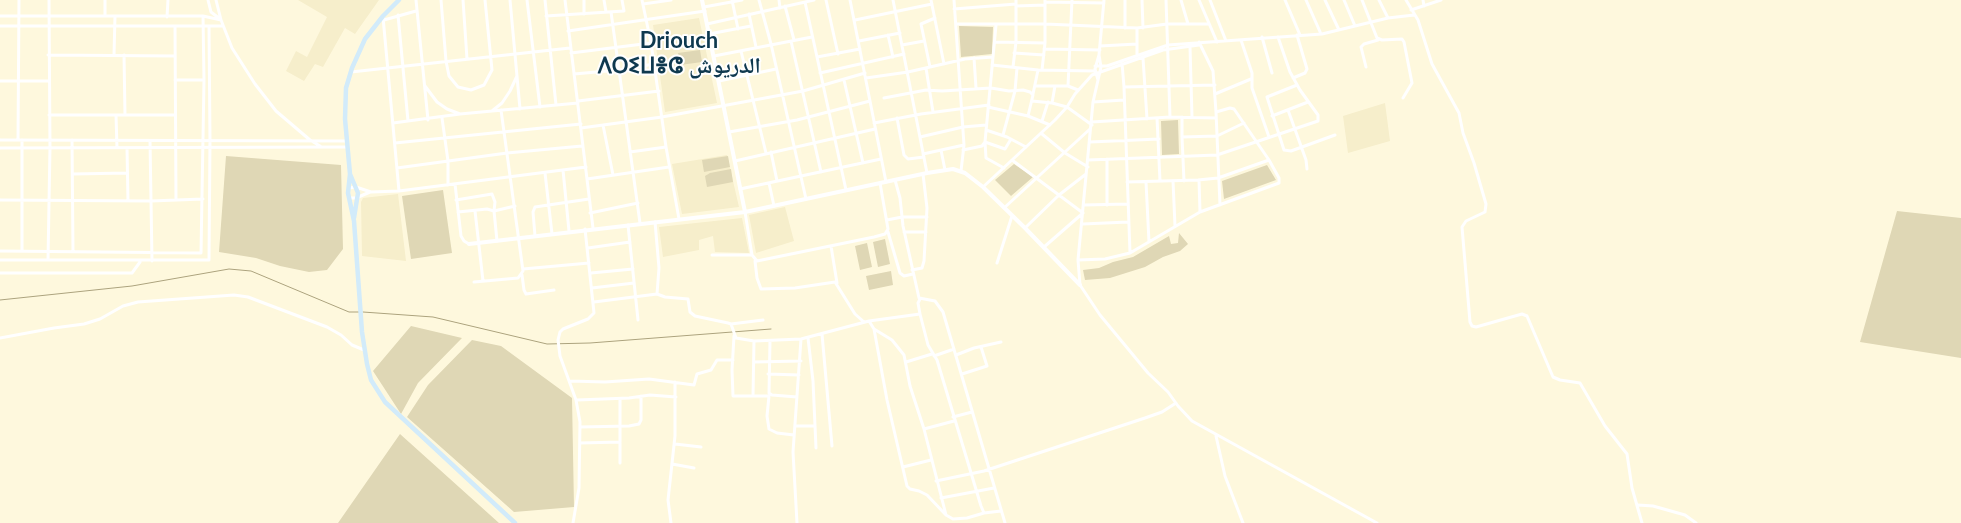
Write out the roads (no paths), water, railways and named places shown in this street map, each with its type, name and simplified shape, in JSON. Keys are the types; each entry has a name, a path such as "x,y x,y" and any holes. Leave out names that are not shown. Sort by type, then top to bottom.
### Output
{"main road":[{"path":"354,221 358,197 350,174 346,140 345,96 351,72 365,40 398,0"},
{"path":"350,174 347,188 354,221 364,350 371,380 385,402 515,523"}],"street":[{"path":"19,0 18,81 20,140 22,148 22,251"},
{"path":"48,260 50,147 49,0"},
{"path":"105,0 105,16"},
{"path":"168,0 168,16"},
{"path":"208,0 211,12 221,20"},
{"path":"216,0 221,20 232,48 255,84 276,112 321,147"},
{"path":"416,0 428,120"},
{"path":"441,0 446,61 452,81 462,89 471,90 477,89 486,82 492,70 485,0"},
{"path":"463,0 467,59"},
{"path":"510,0 520,109"},
{"path":"528,0 540,107"},
{"path":"545,0 556,105"},
{"path":"565,0 593,228"},
{"path":"584,0 584,14"},
{"path":"604,0 606,12"},
{"path":"546,16 566,13 584,14 624,11 622,0"},
{"path":"671,0 642,2 651,43 666,147 679,219"},
{"path":"702,0 752,255 755,260 757,278 761,289 796,288 832,282 837,284"},
{"path":"568,31 704,9 742,0"},
{"path":"759,0 771,44 806,199"},
{"path":"779,0 780,8"},
{"path":"707,24 735,16 814,0"},
{"path":"826,0 838,54"},
{"path":"850,0 886,182"},
{"path":"880,183 888,232 900,273 902,275 913,272 924,265 927,216 924,155 893,0"},
{"path":"954,0 964,145 961,171"},
{"path":"1124,0 1124,28"},
{"path":"1142,0 1144,28"},
{"path":"1166,0 1170,117"},
{"path":"1181,0 1188,24"},
{"path":"1199,0 1217,42"},
{"path":"1210,0 1226,42"},
{"path":"1285,0 1298,35 1307,69 1305,73 1293,78"},
{"path":"1306,0 1322,34"},
{"path":"1326,0 1339,30"},
{"path":"1344,0 1355,26"},
{"path":"1362,0 1378,40"},
{"path":"1379,0 1388,18"},
{"path":"1406,0 1418,20 1432,64 1459,113 1463,133 1486,204 1485,212 1466,221 1462,226 1470,322 1472,326 1476,327 1522,314 1527,316 1553,377 1580,383 1605,426 1627,454 1632,488 1642,523"},
{"path":"1423,0 1424,6"},
{"path":"1411,10 1440,0"},
{"path":"732,1 738,29"},
{"path":"954,9 1072,1 1104,1 1100,48 1095,70 1098,81"},
{"path":"1068,86 1072,1"},
{"path":"805,2 846,190"},
{"path":"855,20 932,2 944,64"},
{"path":"1028,116 1044,55 1045,3"},
{"path":"1003,135 1015,91 1016,4"},
{"path":"785,6 821,172"},
{"path":"399,191 383,18 416,11"},
{"path":"611,12 611,25 623,96 640,223"},
{"path":"749,14 756,47"},
{"path":"398,15 408,122"},
{"path":"983,188 1042,134 1067,107 1095,70 1101,67 1143,58 1168,47 1190,47 1204,42 1226,42 1262,37 1322,34 1388,18 1414,15"},
{"path":"0,16 203,16 221,20"},
{"path":"114,54 115,16"},
{"path":"201,253 203,199 203,16"},
{"path":"932,112 922,23 935,18"},
{"path":"956,24 1045,24 1124,28 1144,28 1167,24 1208,24"},
{"path":"996,25 986,125 986,158 1004,168"},
{"path":"0,26 224,26"},
{"path":"175,26 176,200"},
{"path":"710,34 751,26"},
{"path":"209,27 209,260"},
{"path":"1137,28 1137,56"},
{"path":"859,42 900,33"},
{"path":"888,35 893,56"},
{"path":"714,56 812,37"},
{"path":"1262,37 1272,73"},
{"path":"1088,160 1217,155 1319,119 1293,78 1278,37"},
{"path":"1366,67 1361,48 1364,44 1378,40 1400,38 1404,42 1412,83 1403,98"},
{"path":"1241,40 1252,73 1252,88 1269,137"},
{"path":"902,45 924,41"},
{"path":"994,42 1045,43"},
{"path":"571,53 651,43"},
{"path":"1044,49 1100,48 1137,44"},
{"path":"992,65 1040,70 1095,70 1100,72 1137,56 1168,47 1199,44"},
{"path":"1199,44 1212,66 1220,205"},
{"path":"1190,47 1192,117"},
{"path":"351,72 570,48"},
{"path":"817,57 860,49"},
{"path":"741,50 766,154"},
{"path":"1014,53 1044,55"},
{"path":"48,55 114,54 175,56"},
{"path":"820,73 904,54"},
{"path":"124,55 125,115"},
{"path":"1080,285 1078,260 1093,102 1101,67 1099,55"},
{"path":"395,143 504,132 604,125 662,117 865,76 908,72 958,60 993,57"},
{"path":"974,58 976,88"},
{"path":"1143,58 1147,119"},
{"path":"1122,63 1130,253"},
{"path":"574,74 619,70 654,64"},
{"path":"719,80 776,69"},
{"path":"489,112 502,103 518,76"},
{"path":"1215,94 1252,78"},
{"path":"175,80 204,80"},
{"path":"844,80 863,163"},
{"path":"0,81 49,81"},
{"path":"1124,87 1214,84"},
{"path":"1297,84 1267,97 1278,134 1286,152 1335,135"},
{"path":"424,86 437,102 447,109 460,114"},
{"path":"1035,86 1068,86 1075,87 1078,90"},
{"path":"1042,121 1055,86"},
{"path":"884,98 911,92 976,88 1024,90 1033,94"},
{"path":"393,123 428,120 460,114 540,107 659,91"},
{"path":"1093,102 1124,100"},
{"path":"729,132 788,122 870,101"},
{"path":"1032,101 1050,102 1067,107 1092,125"},
{"path":"1272,116 1308,102"},
{"path":"874,123 932,112 988,106 1028,116 1050,125"},
{"path":"1078,260 1105,259 1130,253 1200,212 1279,182 1279,178 1269,160 1232,108 1216,112"},
{"path":"502,110 523,269 524,290 526,294 554,290"},
{"path":"1288,110 1302,148 1307,169"},
{"path":"50,115 176,115"},
{"path":"116,115 117,148"},
{"path":"1004,208 1092,125 1124,120 1170,117 1216,118"},
{"path":"1182,117 1184,181"},
{"path":"442,118 448,161 448,185"},
{"path":"897,118 904,155 908,159 964,145"},
{"path":"1157,118 1160,181"},
{"path":"1182,137 1217,136 1244,123"},
{"path":"604,125 613,175"},
{"path":"920,137 986,125"},
{"path":"735,161 875,129"},
{"path":"986,130 1003,135 1026,147"},
{"path":"1042,134 1064,153 1088,167"},
{"path":"254,139 254,148"},
{"path":"986,142 1005,149 1011,139"},
{"path":"1090,142 1159,139"},
{"path":"0,140 346,140"},
{"path":"72,140 73,251"},
{"path":"150,141 152,261"},
{"path":"964,150 982,146 986,142"},
{"path":"397,168 507,152 582,146"},
{"path":"630,152 666,147"},
{"path":"0,148 347,148"},
{"path":"127,148 128,201"},
{"path":"941,150 945,170"},
{"path":"771,152 777,181"},
{"path":"740,189 881,159"},
{"path":"1107,159 1107,205"},
{"path":"1012,160 1083,214"},
{"path":"1127,182 1184,181 1218,178 1269,160"},
{"path":"349,198 371,192 399,191 586,167"},
{"path":"587,179 670,167"},
{"path":"563,170 569,231"},
{"path":"455,184 462,239 469,244 593,228 745,212 925,173 945,170 961,171 983,188 1025,228 1080,285 1100,315 1192,421 1377,523"},
{"path":"73,174 127,173"},
{"path":"544,173 552,234"},
{"path":"1025,228 1059,195 1087,174"},
{"path":"895,180 900,198 904,232 920,299 918,302 920,314 928,346 933,355 975,491 984,513"},
{"path":"1198,180 1200,212"},
{"path":"1173,181 1175,226"},
{"path":"1146,182 1149,242"},
{"path":"769,183 774,206"},
{"path":"347,188 356,187 371,192"},
{"path":"456,200 492,194 497,241"},
{"path":"0,200 151,201 203,199"},
{"path":"535,236 533,208 589,199"},
{"path":"590,213 638,203"},
{"path":"1084,205 1127,204"},
{"path":"458,212 494,211 515,206"},
{"path":"475,211 483,281"},
{"path":"1044,248 1083,214"},
{"path":"887,220 927,216"},
{"path":"997,263 1012,216"},
{"path":"655,222 659,268 657,294"},
{"path":"1082,224 1128,222"},
{"path":"628,225 638,320"},
{"path":"572,523 579,488 580,427 576,400 558,348 558,335 563,329 592,316 594,313 586,229"},
{"path":"755,260 760,261 881,236 888,232"},
{"path":"904,232 926,232"},
{"path":"588,248 630,242"},
{"path":"831,246 837,284 842,297 849,303 854,314 864,322"},
{"path":"0,251 201,253 209,260"},
{"path":"712,255 752,255"},
{"path":"0,260 209,260"},
{"path":"0,273 132,272 141,261"},
{"path":"523,269 589,263"},
{"path":"591,273 633,269"},
{"path":"474,282 518,278 522,275"},
{"path":"592,288 634,283"},
{"path":"594,302 657,294 665,297 688,299 690,312 695,316 724,321 730,324 763,320"},
{"path":"0,338 84,324 138,302 234,295 248,297 327,327 341,335 352,345 364,350"},
{"path":"920,299 935,301 945,318 1005,523"},
{"path":"734,336 754,341 801,339 864,322 920,314"},
{"path":"869,321 874,329 887,400 908,487 927,495 946,515 953,519 1001,511"},
{"path":"730,324 734,336 733,396 769,395 798,397"},
{"path":"874,329 896,344 906,362 910,386 924,429 940,498 946,515"},
{"path":"822,334 832,446"},
{"path":"808,338 813,381 816,448"},
{"path":"797,523 794,435 800,376 801,339"},
{"path":"753,396 754,341"},
{"path":"770,341 767,416 769,429 777,433 794,435"},
{"path":"956,355 974,348 1001,342"},
{"path":"962,374 987,366 981,347"},
{"path":"906,362 954,349"},
{"path":"570,381 605,382 649,379 694,385 698,373 711,370 717,360 733,360"},
{"path":"754,362 801,362"},
{"path":"768,374 800,376"},
{"path":"671,523 668,500 674,444 675,382"},
{"path":"576,400 620,399 641,396 676,398"},
{"path":"580,427 635,425 640,422 641,396"},
{"path":"620,399 620,463"},
{"path":"936,481 989,470 1162,412 1176,403"},
{"path":"924,429 972,412"},
{"path":"795,426 815,426"},
{"path":"1216,435 1225,476 1243,523"},
{"path":"580,443 620,442"},
{"path":"674,444 701,447"},
{"path":"902,467 931,460"},
{"path":"672,464 694,468"},
{"path":"940,498 994,488"},
{"path":"1638,505 1652,506 1685,515 1696,523"}],"waterway":[{"path":"0,300 132,286 229,269 251,271 349,312 359,312"},
{"path":"363,312 433,317 547,344 590,343 771,329"}],"district":[{"name":"Driouch ⴷⵔⵉⵡⴻⵛ الدريوش","path":"679,54"}]}
